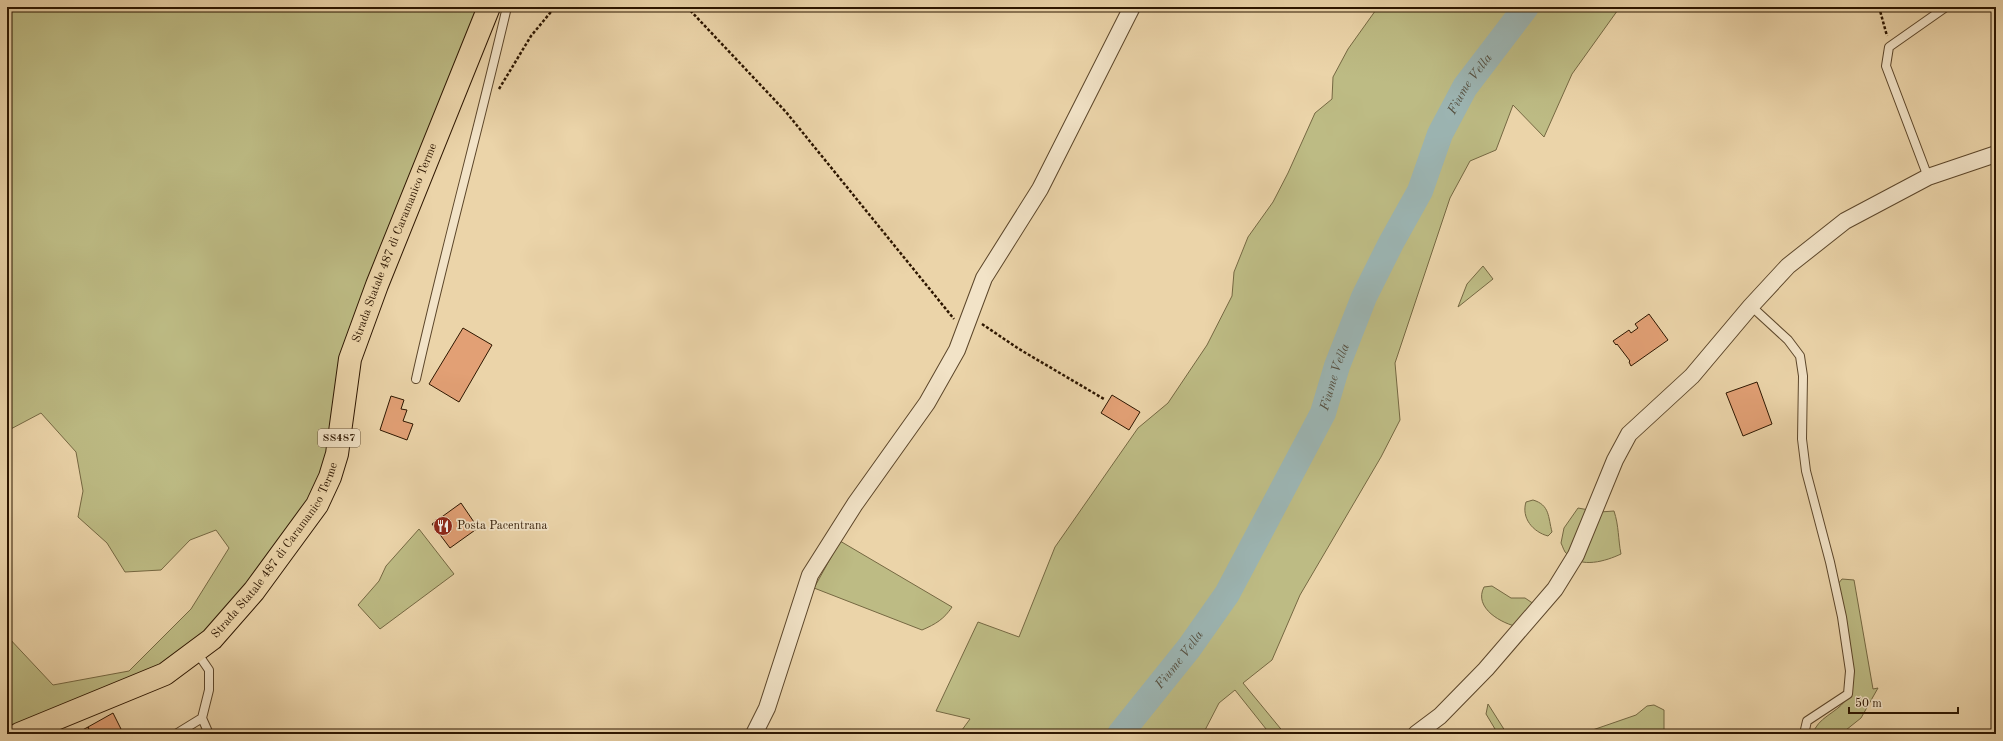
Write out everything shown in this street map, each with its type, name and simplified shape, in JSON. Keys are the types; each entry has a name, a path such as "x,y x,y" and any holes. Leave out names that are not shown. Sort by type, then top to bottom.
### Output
{"main road":[{"name":"Strada Statale 487 di Caramanico Terme","path":"19,734 165,674 212,639 254,591 317,505 330,477 337,454 350,360 377,285 489,7"}],"street":[{"path":"754,734 767,708 810,575 855,504 926,403 957,350 984,278 1040,189 1132,7"},
{"path":"1416,734 1440,716 1486,669 1555,589 1576,555 1615,460 1629,434 1692,376 1751,306 1788,266 1845,221 1928,177 1996,154"}],"lane":[{"path":"416,379 436,289 483,110 507,7"},
{"path":"1928,177 1886,66 1889,47 1946,7"},
{"path":"1751,306 1788,340 1800,356 1803,376 1802,439 1806,471 1830,562 1842,617 1850,671 1848,694 1807,721 1804,734"},
{"path":"196,651 209,670 209,690 202,718 208,734"},
{"path":"176,734 202,718"}],"path":[{"path":"483,110 503,84 531,36 555,7"},
{"path":"687,7 786,112 964,332"},
{"path":"1879,7 1889,47"},
{"path":"970,315 1019,349 1104,399"}],"shaded area":[{"path":"7,7 489,7 377,285 337,454 254,591 165,674 7,734 7,636 53,685 129,671 191,609 229,548 216,530 190,540 161,570 125,572 107,543 78,517 83,491 76,452 41,413 7,431"},
{"path":"1378,7 1620,7 1572,74 1544,137 1513,105 1496,150 1470,161 1450,198 1395,363 1400,420 1381,457 1300,595 1272,660 1243,683 1285,734 1270,734 1235,690 1219,703 1203,734 959,734 970,719 936,711 978,622 1019,637 1055,547 1138,428 1168,403 1207,345 1232,296 1234,272 1248,237 1273,202 1315,113 1332,99 1333,77 1348,49"},
{"path":"1483,266 1493,279 1458,307 1467,284"},
{"path":"1533,500 1543,505 1547,512 1552,532 1548,536 1533,528 1527,519 1525,514 1526,502"},
{"path":"1578,508 1600,512 1614,511 1621,554 1601,561 1586,562 1573,559 1564,551 1561,543 1564,528"},
{"path":"419,529 454,574 380,629 358,605 379,581 386,566"},
{"path":"840,541 952,607 939,621 922,630 814,588"},
{"path":"1842,579 1854,580 1873,689 1878,688 1861,718 1841,734 1813,734 1818,724 1845,701 1852,687 1838,584"},
{"path":"1492,586 1511,598 1525,598 1537,606 1519,627 1498,619 1491,614 1482,602 1484,587"},
{"path":"1488,704 1507,734 1498,734 1486,714"},
{"path":"1654,705 1664,710 1664,734 1581,734 1636,715 1647,706"}],"building":[{"path":"1649,314 1668,340 1631,366 1630,361 1613,341 1629,330 1631,333 1638,328 1635,324"},
{"path":"463,328 492,345 459,402 429,384"},
{"path":"1757,382 1772,424 1743,436 1726,393"},
{"path":"1112,395 1140,412 1129,430 1101,413"},
{"path":"391,396 404,400 401,409 407,410 403,421 413,424 407,440 380,430"},
{"path":"461,503 478,528 450,548 432,524"},
{"path":"113,713 121,729 113,734 91,734 88,727"},
{"path":"88,727 91,734 75,734"}],"waterway":[{"name":"Fiume Vella","path":"1120,734 1189,648 1227,594 1323,413 1337,366 1364,297 1391,243 1420,191 1440,134 1465,87 1526,7"}],"place":[{"name":"Posta Pacentrana","path":"443,526"}]}
